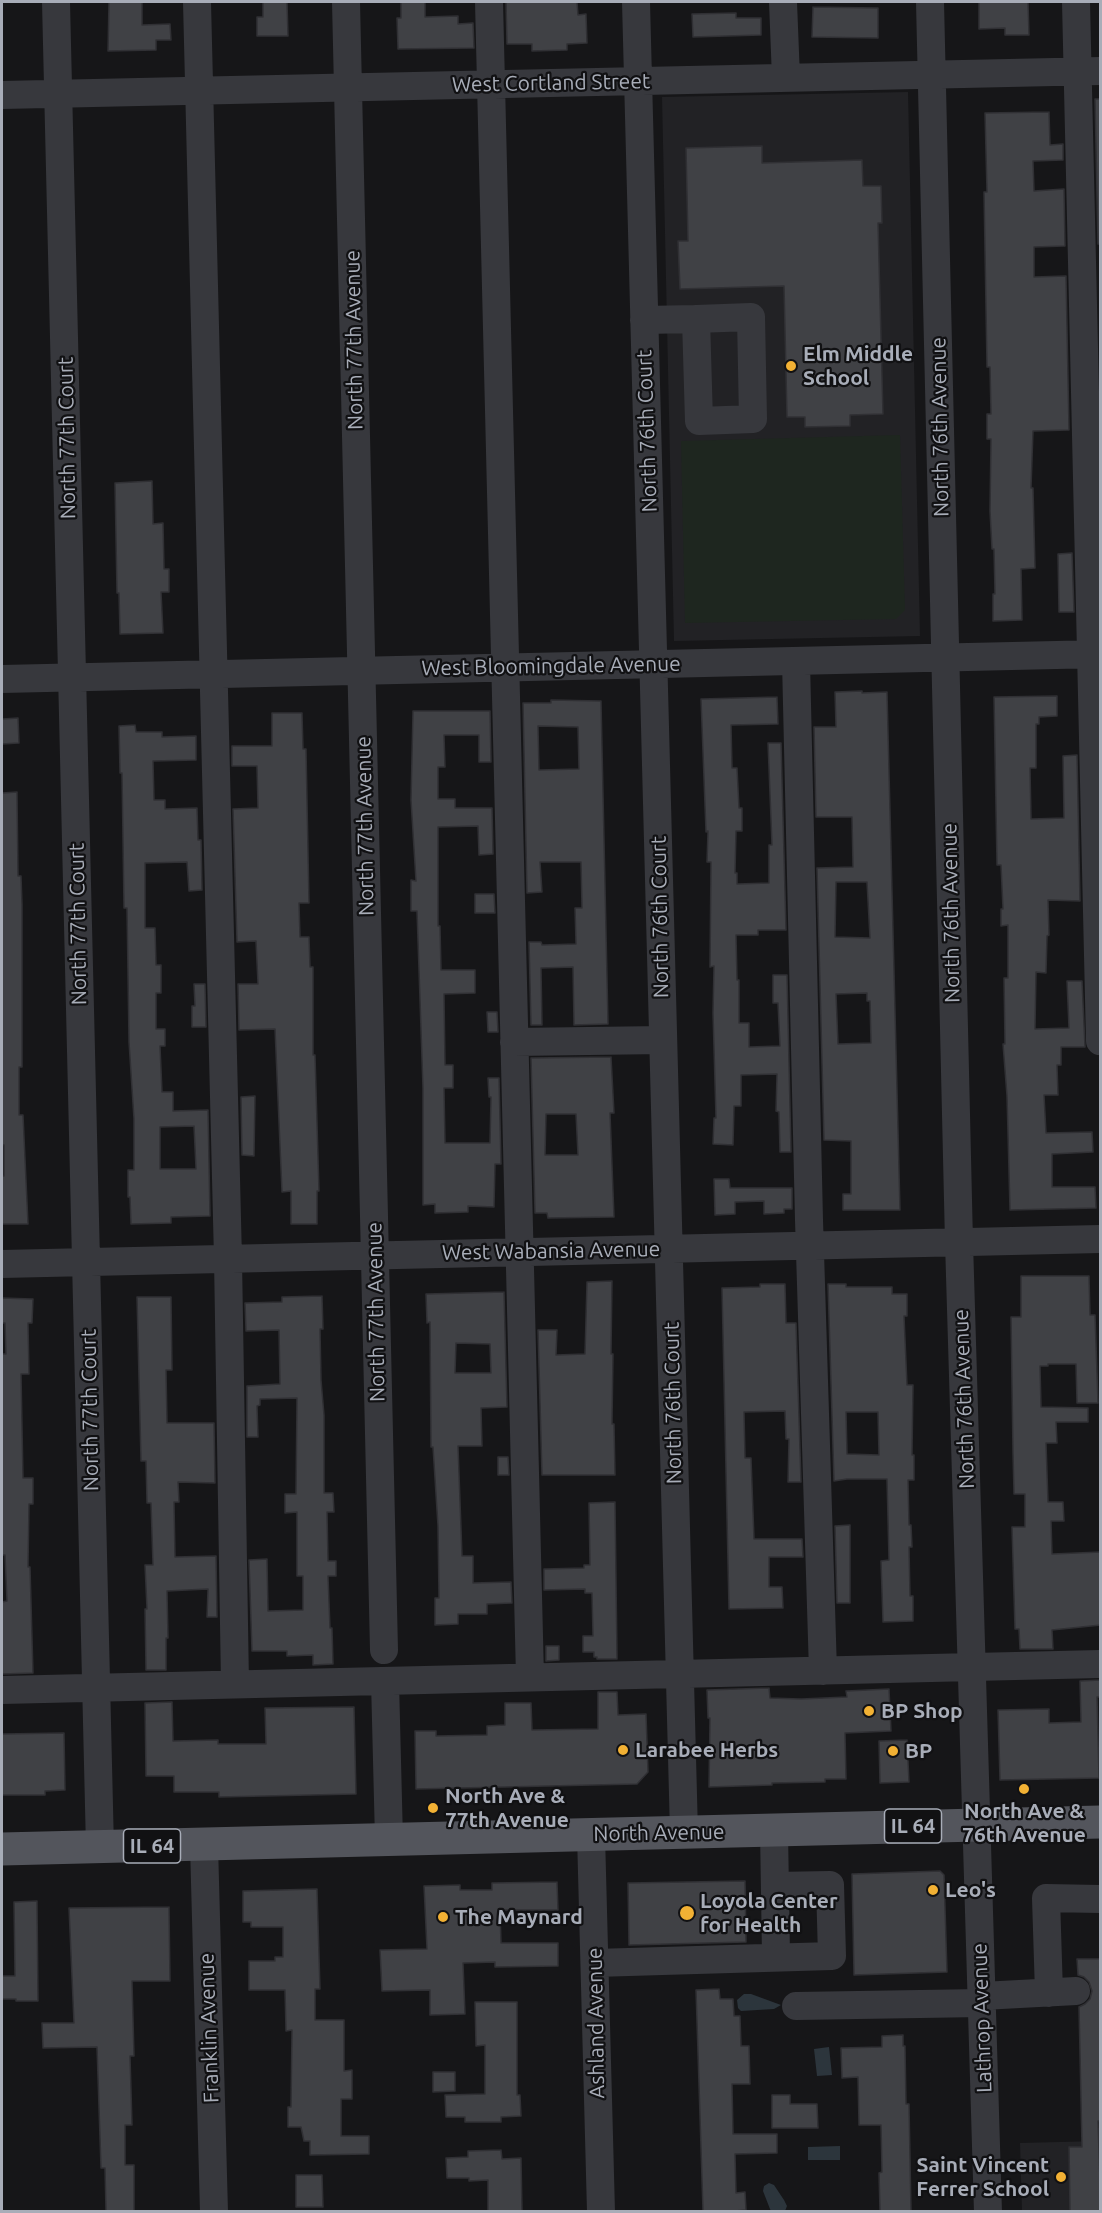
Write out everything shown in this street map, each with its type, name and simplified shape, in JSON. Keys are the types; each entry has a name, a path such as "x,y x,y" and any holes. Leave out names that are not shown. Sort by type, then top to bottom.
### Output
{"main road":[{"name":"North Avenue","path":"2,1849 1101,1822"}],"street":[{"name":"North 77th Court","path":"56,2 100,1847"},
{"path":"196,2 228,1258 235,1684"},
{"name":"North 77th Avenue","path":"346,2 384,1650"},
{"path":"489,2 530,1677"},
{"name":"North 76th Court","path":"636,2 684,1832"},
{"path":"783,2 786,78"},
{"name":"North 76th Avenue","path":"930,2 959,1242 976,1824"},
{"path":"1076,2 1089,71 1101,1041"},
{"name":"West Cortland Street","path":"2,95 1089,71"},
{"path":"644,320 696,319"},
{"name":"West Bloomingdale Avenue","path":"2,679 1096,654"},
{"path":"796,661 823,1671"},
{"path":"514,1042 663,1040"},
{"name":"West Wabansia Avenue","path":"2,1264 1101,1239"},
{"path":"2,1690 1101,1664"},
{"path":"386,1681 389,1840"},
{"name":"Lathrop Avenue","path":"976,1824 988,2211"},
{"path":"774,1830 776,1956"},
{"name":"Ashland Avenue","path":"591,1835 601,2211"},
{"name":"Franklin Avenue","path":"204,1845 214,2211"},
{"path":"595,1963 832,1956 830,1885 775,1886"},
{"path":"796,2006 982,2000 1063,1992 1046,1898 1101,1899"}],"shaded area":[{"name":"Elm Middle School","path":"908,92 920,636 674,641 662,97"},
{"path":"900,435 905,610 896,619 685,623 681,441"},
{"path":"744,1994 751,1994 781,2005 774,2009 741,2011 737,2000"},
{"path":"829,2047 832,2075 817,2076 814,2049"},
{"name":"Saint Vincent Ferrer School","path":"1100,2141 1100,2211 1022,2211 1020,2143"},
{"path":"840,2146 840,2160 808,2160 808,2147"},
{"path":"769,2183 774,2185 784,2200 787,2206 785,2211 771,2211 763,2191 764,2186"}],"building":[{"path":"109,2 142,2 142,25 170,24 171,40 156,40 156,50 108,51"},
{"path":"263,2 287,2 288,36 257,36 257,17 263,17"},
{"path":"401,2 425,2 425,17 458,16 458,24 473,23 474,48 398,49 397,18 401,18"},
{"path":"506,2 577,2 578,15 586,14 587,43 567,44 567,50 532,51 532,44 507,44"},
{"path":"979,2 1028,2 1029,35 1005,35 1005,28 979,29"},
{"path":"813,7 878,8 878,38 812,37"},
{"path":"736,13 736,18 761,18 761,35 693,37 692,14"},
{"path":"1095,99 1101,99 1101,244 1098,244"},
{"path":"1049,112 1050,145 1063,144 1063,160 1033,161 1034,191 1064,189 1065,246 1034,247 1034,277 1066,276 1069,430 1033,431 1031,488 1033,488 1035,568 1021,569 1022,620 993,621 993,594 995,594 990,511 991,439 987,439 987,414 991,414 990,367 987,367 985,113"},
{"path":"762,146 762,163 862,160 863,186 881,186 882,223 878,223 883,414 850,415 850,426 805,427 805,417 787,417 784,286 680,289 678,241 688,241 686,148"},
{"path":"152,481 153,524 163,523 164,569 169,569 169,592 161,592 163,633 120,634 115,483"},
{"path":"1072,553 1074,612 1059,612 1058,554"},
{"path":"835,692 887,692 900,1210 843,1210 843,1194 851,1194 851,1141 824,1140 817,868 853,867 852,817 816,817 814,727 836,727","holes":["836,882 867,882 870,938 835,937","867,993 867,1001 870,1001 871,1043 838,1044 836,994"]},
{"path":"1057,696 1057,716 1039,717 1039,724 1036,724 1036,768 1030,768 1031,819 1064,818 1063,756 1077,755 1080,901 1048,900 1049,935 1047,936 1046,973 1036,972 1035,1029 1069,1028 1067,981 1082,981 1085,1047 1061,1047 1061,1065 1057,1065 1058,1095 1044,1095 1046,1133 1092,1132 1093,1152 1052,1154 1052,1187 1095,1187 1096,1208 1010,1210 1007,1096 1003,1044 1005,1044 1004,978 1008,978 1008,925 1001,926 1001,909 1003,909 1001,865 997,865 994,697"},
{"path":"777,697 778,724 731,725 732,768 737,768 739,808 742,808 742,831 736,831 737,884 769,883 769,845 772,845 768,743 781,743 786,930 758,930 758,935 736,935 737,980 739,980 739,1023 749,1023 749,1047 780,1046 778,1003 773,1003 773,975 787,975 791,1152 780,1152 779,1112 776,1111 777,1074 741,1075 741,1106 734,1106 733,1145 713,1144 714,1118 716,1118 714,966 710,967 711,862 707,862 708,831 706,832 701,699"},
{"path":"551,700 601,701 608,1024 574,1025 573,967 541,968 542,1025 531,1025 529,942 541,942 542,945 576,944 575,908 582,908 581,862 540,862 542,892 527,893 523,703 551,703","holes":["538,726 578,727 579,769 539,770"]},
{"path":"413,711 490,711 491,762 479,762 479,735 444,735 445,767 438,767 438,799 455,799 455,808 492,808 493,854 479,855 478,826 438,827 438,926 440,926 441,970 475,970 475,993 444,994 445,1065 453,1065 453,1088 444,1088 445,1143 490,1143 491,1097 489,1097 488,1078 499,1078 501,1164 495,1164 494,1207 468,1206 468,1212 435,1213 435,1204 423,1205 423,1089 417,911 411,911 411,880 416,881 411,800"},
{"path":"272,713 302,713 303,749 306,749 309,903 299,903 300,937 309,937 310,967 313,967 313,1055 315,1055 319,1191 317,1191 317,1224 291,1224 291,1191 282,1192 275,1029 239,1030 238,984 258,984 256,941 237,942 233,809 258,808 257,766 232,766 232,746 272,746"},
{"path":"18,718 19,743 2,744 2,719"},
{"path":"135,725 136,732 162,732 162,737 196,736 196,760 153,761 154,800 165,800 165,809 197,808 198,840 201,840 202,890 189,891 187,862 145,863 145,928 155,928 156,965 161,965 161,993 156,993 156,1029 165,1029 165,1046 160,1046 162,1092 173,1092 173,1111 208,1110 210,1216 171,1217 171,1223 131,1224 130,1197 128,1197 128,1170 134,1170 134,1119 129,1042 127,908 124,908 119,726","holes":["194,1126 196,1169 160,1169 160,1127"]},
{"path":"17,792 18,876 21,876 22,904 22,1067 19,1067 19,1115 23,1115 28,1224 2,1224 4,1145 2,1145 2,793"},
{"path":"475,894 494,894 495,913 475,913"},
{"path":"194,984 205,984 206,1027 192,1027 192,1006 195,1006"},
{"path":"487,1012 497,1012 498,1032 488,1032"},
{"path":"611,1057 614,1113 610,1113 614,1217 548,1218 547,1213 535,1213 531,1058","holes":["546,1114 576,1114 578,1155 545,1155"]},
{"path":"255,1096 254,1156 242,1155 241,1097"},
{"path":"714,1179 729,1179 730,1188 792,1188 792,1209 784,1209 784,1213 764,1214 764,1201 735,1202 735,1214 715,1215"},
{"path":"1021,1276 1089,1276 1090,1315 1095,1315 1098,1403 1077,1403 1076,1364 1040,1366 1041,1407 1088,1408 1088,1422 1056,1422 1057,1443 1046,1443 1048,1502 1063,1502 1064,1521 1051,1521 1052,1554 1101,1552 1101,1625 1052,1630 1053,1649 1020,1649 1019,1629 1015,1629 1012,1527 1025,1527 1025,1494 1014,1494 1011,1317 1021,1317"},
{"path":"612,1281 612,1424 614,1424 615,1475 542,1475 538,1330 557,1330 556,1355 585,1354 587,1282"},
{"path":"760,1284 785,1284 786,1323 796,1323 801,1482 788,1482 789,1439 786,1439 785,1411 744,1412 745,1458 751,1458 754,1539 802,1539 803,1557 769,1557 769,1587 782,1587 783,1608 729,1609 722,1288 760,1287"},
{"path":"828,1284 846,1284 846,1287 892,1287 892,1294 907,1294 907,1316 904,1316 907,1385 913,1385 914,1480 908,1480 912,1547 909,1547 910,1596 913,1596 913,1621 883,1622 881,1561 889,1560 887,1479 834,1481","holes":["846,1412 878,1412 879,1455 847,1454"]},
{"path":"504,1292 507,1407 481,1408 482,1446 458,1446 462,1556 473,1556 473,1583 511,1582 512,1603 487,1604 487,1614 458,1614 458,1624 435,1625 435,1598 439,1598 438,1526 433,1447 431,1447 430,1322 427,1323 426,1294","holes":["456,1343 490,1344 491,1373 455,1373"]},
{"path":"322,1296 323,1329 320,1329 324,1415 324,1493 333,1493 334,1512 327,1512 328,1561 336,1561 336,1576 328,1576 333,1664 313,1665 313,1655 287,1656 287,1651 252,1651 249,1560 267,1559 268,1611 303,1610 303,1576 297,1576 297,1512 285,1513 285,1494 296,1494 297,1398 260,1399 260,1405 257,1406 258,1437 247,1437 247,1386 280,1384 279,1330 246,1331 245,1303 282,1302 282,1297"},
{"path":"137,1297 171,1297 172,1370 166,1370 167,1423 214,1423 215,1483 178,1482 179,1502 174,1502 175,1557 216,1556 217,1617 207,1617 208,1589 167,1591 166,1670 146,1670 145,1565 153,1565 151,1503 147,1503 146,1461 141,1461"},
{"path":"2,1298 33,1299 32,1323 28,1323 29,1374 21,1374 23,1478 33,1478 33,1504 29,1504 28,1567 30,1567 33,1673 2,1674 2,1602 7,1601 5,1555 2,1555 2,1354 6,1354"},
{"path":"498,1457 508,1457 509,1475 498,1475"},
{"path":"615,1502 617,1659 597,1659 594,1657 594,1652 583,1652 583,1636 593,1636 592,1593 585,1593 585,1589 544,1590 544,1569 584,1568 584,1565 590,1565 589,1503"},
{"path":"850,1525 850,1603 837,1603 835,1526"},
{"path":"546,1646 559,1646 559,1660 546,1661"},
{"path":"1100,1680 1101,1697 1097,1697 1099,1778 1000,1780 998,1710 1049,1709 1049,1723 1081,1722 1080,1681"},
{"path":"769,1688 770,1698 801,1699 847,1697 846,1691 889,1689 891,1731 845,1733 846,1779 709,1787 710,1718 708,1718 707,1690"},
{"path":"598,1692 617,1692 618,1715 646,1714 648,1772 637,1784 416,1789 415,1731 436,1731 436,1736 487,1735 487,1726 505,1725 505,1703 531,1703 532,1730 598,1729"},
{"path":"172,1702 173,1741 218,1740 218,1744 266,1744 265,1708 354,1707 356,1794 219,1797 219,1792 174,1792 174,1776 146,1776 145,1703"},
{"path":"64,1733 65,1790 45,1791 45,1795 2,1795 2,1734"},
{"path":"907,1740 909,1782 880,1783 879,1741"},
{"path":"940,1871 944,1875 947,1972 854,1975 852,1874"},
{"name":"Loyola Center for Health","path":"745,1881 746,1942 629,1945 628,1883"},
{"path":"557,1882 558,1910 500,1910 501,1943 558,1943 558,1966 495,1967 495,1962 463,1963 465,2014 430,2015 430,1990 382,1991 380,1950 427,1949 424,1886 460,1885 460,1890 492,1890 492,1883"},
{"path":"317,1889 320,1989 315,1989 315,2020 344,2020 344,2071 352,2070 352,2099 341,2099 341,2136 369,2136 369,2154 310,2155 310,2141 304,2141 301,2127 288,2127 288,2107 291,2107 292,2030 286,2031 285,1990 249,1990 249,1961 275,1961 275,1957 283,1957 283,1927 251,1927 251,1922 243,1922 243,1891"},
{"path":"37,1901 38,2001 2,1999 2,1976 15,1976 14,1902"},
{"path":"169,1907 170,1981 132,1981 134,2056 130,2056 132,2125 125,2125 125,2165 134,2165 134,2211 106,2211 105,2168 101,2168 97,2047 43,2048 42,2023 74,2023 69,1908"},
{"path":"1077,1959 1101,1959 1101,2121 1098,2121 1101,2211 1070,2211 1069,2147 1082,2147 1079,2007 1090,1999 1092,1991 1089,1982 1078,1975"},
{"path":"719,1989 720,1999 733,1999 734,2016 740,2016 741,2046 749,2046 750,2084 732,2084 733,2134 777,2134 777,2153 735,2154 736,2193 745,2192 746,2210 703,2211 696,1990"},
{"path":"475,2002 517,2002 517,2095 520,2095 521,2116 501,2117 501,2122 465,2122 465,2117 446,2117 445,2095 485,2094 485,2045 476,2046"},
{"path":"903,2035 906,2104 909,2104 911,2211 880,2211 881,2125 859,2125 858,2077 842,2078 841,2048 882,2047 882,2036"},
{"path":"433,2072 455,2072 455,2091 433,2092"},
{"path":"772,2095 790,2095 790,2104 817,2104 818,2128 772,2128"},
{"path":"501,2150 502,2159 521,2158 522,2211 488,2211 488,2180 469,2181 469,2178 447,2178 446,2158 468,2157 468,2151"},
{"path":"296,2175 322,2175 323,2207 296,2207"}],"place":[{"name":"Elm Middle School","path":"791,366"},
{"name":"BP Shop","path":"869,1711"},
{"name":"Larabee Herbs","path":"623,1750"},
{"name":"BP","path":"893,1751"},
{"name":"North Ave & 76th Avenue","path":"1024,1789"},
{"name":"North Ave & 77th Avenue","path":"433,1808"},
{"name":"Leo's","path":"933,1890"},
{"name":"Loyola Center for Health","path":"687,1913"},
{"name":"The Maynard","path":"443,1917"},
{"name":"Saint Vincent Ferrer School","path":"1061,2177"}]}
